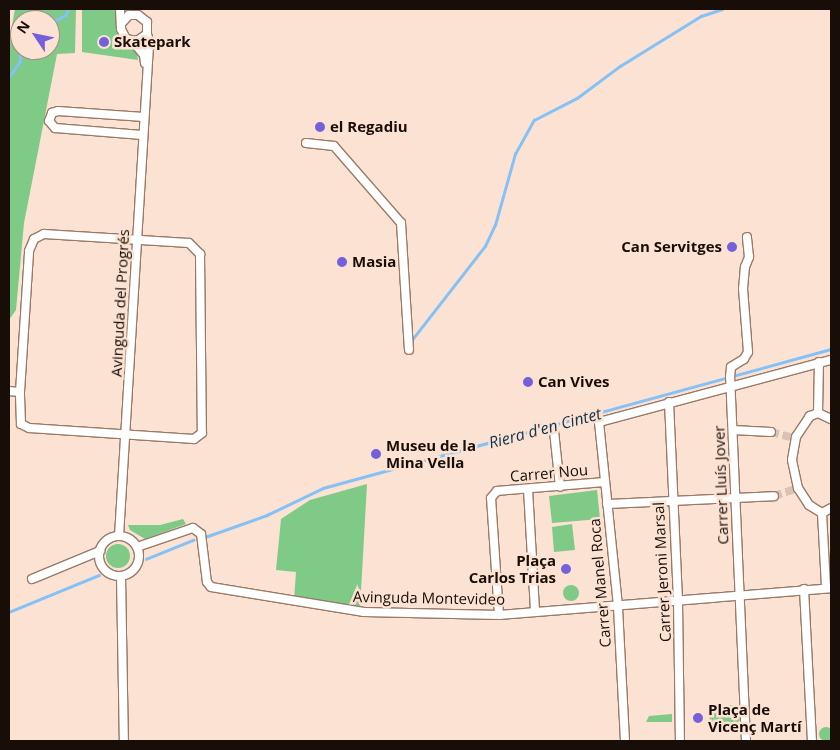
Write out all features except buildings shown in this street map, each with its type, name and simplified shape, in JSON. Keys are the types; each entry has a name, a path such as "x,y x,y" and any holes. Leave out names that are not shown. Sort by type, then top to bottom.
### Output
{"street":[{"path":"120,9 123,36 132,42 144,55 147,72"},
{"path":"121,24 129,15 136,12 147,22 147,34 142,40 132,42"},
{"name":"Avinguda del Progrés","path":"119,536 142,135 150,41 147,34"},
{"path":"142,135 54,128 49,120 52,113 58,112 144,116"},
{"path":"306,144 334,146 401,223 409,350"},
{"path":"44,234 137,241 188,243 200,254 204,422 202,433 194,439 30,428 21,424 20,392 29,251 34,239 44,234"},
{"name":"Carrer Lluís Jover","path":"746,741 741,595 730,385 731,367 744,359 748,352 743,289 745,267 749,257 747,237"},
{"path":"669,402 831,360"},
{"path":"818,413 819,362"},
{"path":"9,391 20,392"},
{"name":"Carrer Manel Roca","path":"625,741 618,606 599,422 669,402"},
{"name":"Carrer Jeroni Marsal","path":"669,402 678,602 680,741"},
{"path":"822,513 809,505 798,488 792,460 796,438 810,416 818,413 831,419"},
{"path":"733,430 771,432"},
{"path":"554,431 560,488"},
{"name":"Carrer Nou","path":"500,615 491,498 497,491 560,488 604,482"},
{"path":"528,489 535,610"},
{"path":"607,504 735,501 774,496"},
{"path":"822,513 831,508"},
{"path":"822,513 828,588"},
{"name":"Avinguda Montevideo","path":"137,547 193,528 201,534 207,582 211,587 364,612 500,615 535,610 678,602 828,588"},
{"path":"32,579 100,551 109,539 119,536 131,540 137,547 137,565 121,576"},
{"path":"100,551 104,568 121,576"},
{"path":"121,576 124,741"},
{"path":"804,589 812,741"}],"green space":[{"path":"15,9 76,9 75,53 60,54 60,10"},
{"name":"Skatepark","path":"82,9 116,9 116,32 137,54 138,60 82,52"},
{"path":"10,36 10,60 56,60 24,223 16,310 9,320"},
{"path":"367,484 360,609 294,600 296,572 276,570 281,519 310,500"},
{"path":"597,490 600,519 552,523 549,496"},
{"path":"183,519 186,524 145,539 130,530 128,525 160,525"},
{"path":"572,524 575,550 554,552 552,527"},
{"path":"118,544 127,547 130,556 127,565 118,568 109,565 106,556 109,547"},
{"path":"568,585 574,585 579,590 577,599 568,601 563,596 563,590"},
{"path":"741,705 739,727 710,729 709,706"},
{"path":"672,714 672,722 646,722 649,716"},
{"path":"823,727 829,727 833,734 829,741 823,741 819,737 819,731"}],"waterway":[{"path":"60,18 66,15 68,9"},
{"path":"411,341 485,246 495,225 515,154 534,120 577,98 620,66 701,16 722,9"},
{"path":"9,77 20,60"},
{"name":"Riera d'en Cintet","path":"205,537 267,515 323,488 831,349"},
{"name":"Riera d'en Cintet","path":"146,559 193,540"},
{"name":"Riera d'en Cintet","path":"9,612 99,575"}],"tunnel":[{"path":"771,432 790,437"},
{"path":"774,496 793,490"}],"place":[{"name":"Skatepark","path":"104,42"},
{"name":"el Regadiu","path":"320,127"},
{"name":"Can Servitges","path":"732,247"},
{"name":"Masia","path":"342,262"},
{"name":"Can Vives","path":"528,382"},
{"name":"Museu de la Mina Vella","path":"376,454"},
{"name":"Plaça Carlos Trias","path":"566,569"},
{"name":"Plaça de Vicenç Martí","path":"698,718"}]}
